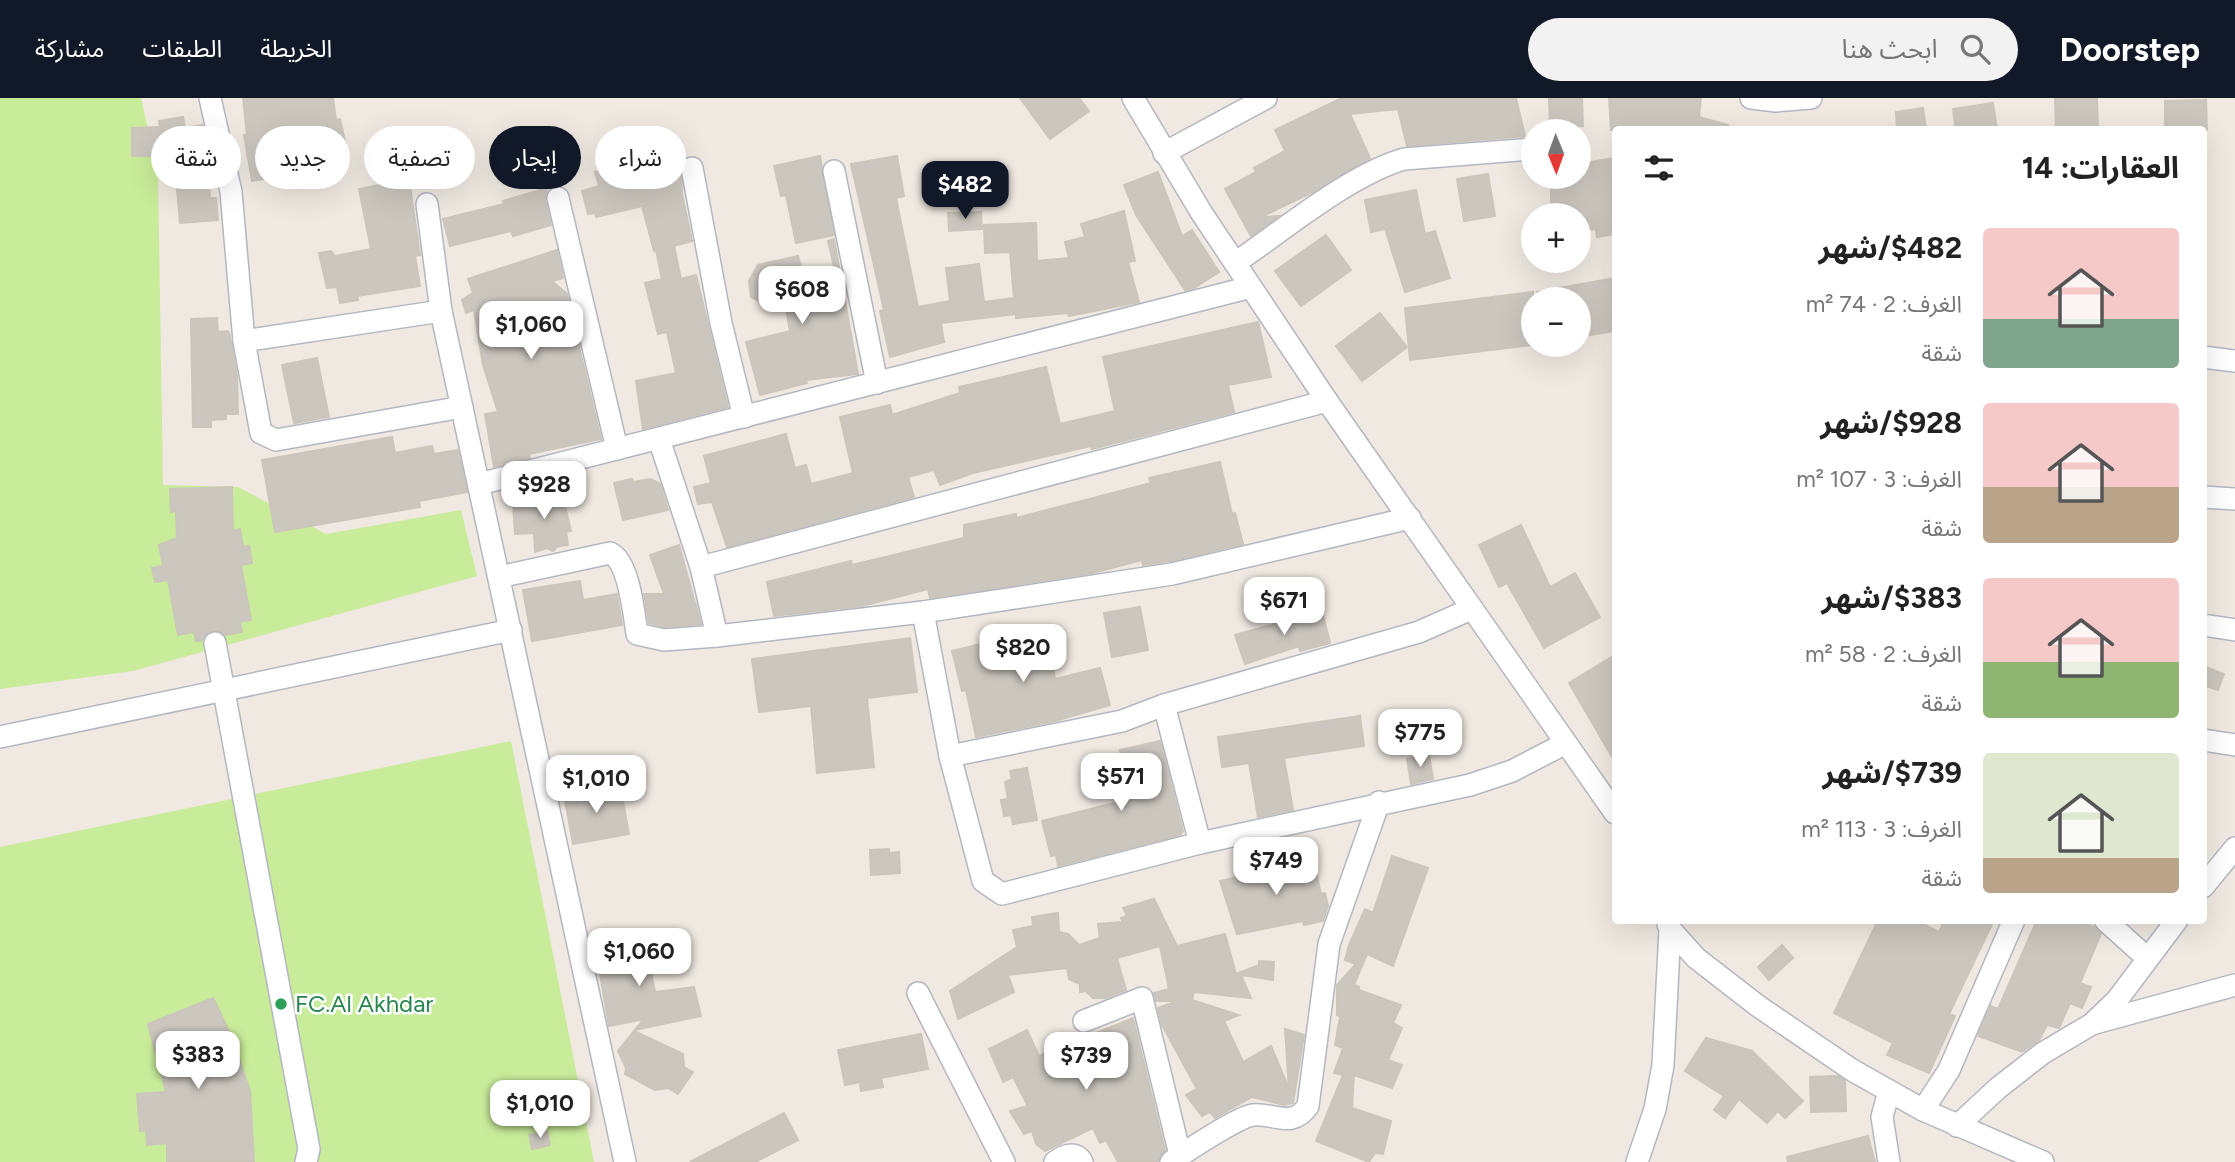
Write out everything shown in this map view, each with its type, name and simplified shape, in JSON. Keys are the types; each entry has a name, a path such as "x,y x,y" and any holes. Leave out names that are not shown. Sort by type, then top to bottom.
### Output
{"street":[{"path":"210,98 231,192 244,341 261,433 276,440 462,407"},
{"path":"1133,98 1164,153 1327,401 1612,809"},
{"path":"1164,153 1266,98"},
{"path":"1751,98 1776,101 1811,98"},
{"path":"1235,263 1304,214 1388,164 1404,159 1521,150"},
{"path":"692,168 721,323 744,417"},
{"path":"834,171 877,383"},
{"path":"558,198 617,449"},
{"path":"427,204 440,311 512,630 625,1162"},
{"path":"479,484 1251,287"},
{"path":"244,341 440,311"},
{"path":"2207,358 2235,361"},
{"path":"701,567 1327,401"},
{"path":"659,439 701,567 717,636"},
{"path":"2207,497 2235,499"},
{"path":"499,577 610,553 619,560 631,595 637,634 664,640 923,612 1172,574 1410,518"},
{"path":"950,756 1122,721 1164,705 1419,632 1471,609"},
{"path":"923,612 950,756 983,881 1002,894 1200,843 1470,785 1511,771 1566,743"},
{"path":"2207,626 2235,630"},
{"path":"0,737 512,630"},
{"path":"215,643 313,1158"},
{"path":"1164,705 1200,843"},
{"path":"2207,741 2235,745"},
{"path":"1084,1021 1142,998 1176,1159 1247,1116 1293,1120 1302,1115 1308,1106 1329,944 1379,803"},
{"path":"2212,865 2235,848"},
{"path":"1923,1110 1949,1070 2012,924"},
{"path":"2109,924 2147,958"},
{"path":"1957,1126 1998,1088 2043,1053 2092,1024 2117,1000 2174,924"},
{"path":"1669,925 1696,958 1758,1006 1852,1070 1923,1110 2043,1162"},
{"path":"1637,1162 1655,1109 1663,1065 1669,925"},
{"path":"2092,1024 2235,985"},
{"path":"918,993 1004,1162"},
{"path":"1889,1091 1882,1117 1889,1162"},
{"path":"1055,1162 1063,1156 1072,1155 1082,1162"}],"green space":[{"path":"0,98 141,98 151,142 151,189 158,189 163,485 238,487 326,534 461,510 477,576 133,671 0,689"},
{"name":"FC.Al Akhdar","path":"511,741 594,1162 0,1162 0,847"}],"building":[{"path":"243,98 333,98 336,120 340,119 342,126 255,126 255,181 252,181 244,135 247,135"},
{"path":"1020,98 1079,98 1089,111 1050,139"},
{"path":"1342,98 1516,98 1521,119 1521,136 1407,146 1398,109 1350,114 1370,158 1313,192 1261,217 1279,216 1251,236 1225,189 1256,172 1254,168 1285,151 1275,130"},
{"path":"1549,98 1582,98 1583,119 1550,119"},
{"path":"1609,98 1701,98 1699,117 1728,125 1612,126 1611,130"},
{"path":"2055,98 2097,98 2098,126 2056,126"},
{"path":"2206,100 2207,126 2165,126 2165,101"},
{"path":"1993,103 1996,126 1955,126 1953,109"},
{"path":"1923,108 1925,126 1897,126 1896,112"},
{"path":"183,117 185,126 160,126 159,121"},
{"path":"151,127 151,156 132,156 132,128"},
{"path":"820,156 834,235 796,243 786,195 781,196 774,166"},
{"path":"897,156 904,196 896,198 918,307 950,301 946,268 979,264 984,302 1014,298 1010,252 985,253 984,225 1036,223 1037,261 1069,258 1065,242 1085,237 1081,224 1124,211 1135,261 1128,262 1139,302 1069,316 1068,313 1016,318 1016,314 941,323 944,342 890,357 880,311 884,310 851,164"},
{"path":"1612,158 1612,234 1597,237 1596,229 1591,230 1591,203 1551,203 1551,189 1591,189 1591,162"},
{"path":"1158,172 1182,236 1192,230 1219,272 1194,288 1185,290 1136,215 1124,185"},
{"path":"1488,174 1495,216 1464,221 1457,179"},
{"path":"595,187 682,189 692,241 674,246 681,279 696,275 728,407 643,429 636,381 676,373 667,332 658,334 645,283 662,279 656,250 654,251 642,206 596,217 595,213 588,214 582,191"},
{"path":"177,189 209,189 210,198 216,198 218,220 180,223"},
{"path":"359,189 410,189 420,255 415,256 420,286 357,296 358,300 340,303 337,287 327,288 319,253 331,251 335,256 371,249"},
{"path":"547,189 545,200 551,225 513,236 511,231 450,246 443,219 504,204 503,201"},
{"path":"1416,190 1425,234 1435,231 1450,278 1405,292 1385,229 1371,232 1365,200"},
{"path":"981,212 982,229 949,231 948,213"},
{"path":"1326,235 1351,270 1301,306 1275,271"},
{"path":"834,239 858,374 806,380 807,383 760,395 746,342 790,331 785,304 763,303 751,297 749,281 758,265 798,256 803,274 834,267 828,241"},
{"path":"557,250 563,278 552,281 567,294 572,316 567,317 573,343 578,342 601,439 529,454 530,458 494,467 485,414 498,412 483,365 474,310 466,313 462,300 473,293 468,279"},
{"path":"1612,279 1612,331 1591,335 1591,287 1565,287"},
{"path":"1521,294 1521,346 1410,360 1405,308"},
{"path":"1380,313 1407,347 1362,381 1336,346"},
{"path":"217,318 218,332 228,331 230,336 237,376 238,414 226,414 226,419 211,420 211,427 193,427 191,319"},
{"path":"1258,322 1271,377 1228,385 1234,412 1092,449 1091,446 973,473 940,485 934,470 908,477 914,497 727,547 712,502 698,504 694,487 711,483 704,456 786,434 795,468 806,465 811,484 853,473 840,417 890,405 892,415 960,393 959,387 1046,367 1060,424 1115,411 1103,357"},
{"path":"317,358 329,417 294,423 282,365"},
{"path":"392,437 395,453 432,446 434,454 458,450 467,492 419,501 420,507 275,532 262,460"},
{"path":"1220,462 1232,514 1235,513 1243,544 1170,561 1143,565 1142,560 1093,573 930,598 928,589 862,606 774,616 767,582 851,561 852,565 964,538 964,525 1016,514 1016,518 1151,483 1149,478"},
{"path":"632,479 633,482 651,479 660,484 668,510 623,520 614,483"},
{"path":"232,487 233,531 240,529 243,547 249,546 252,563 241,565 251,620 240,622 242,632 226,635 213,630 202,640 196,641 194,632 178,635 168,580 155,582 152,568 163,566 159,545 177,538 176,511 171,512 170,489"},
{"path":"561,490 571,531 566,532 568,545 558,546 553,551 547,548 535,552 534,533 515,534 513,504 534,503 540,494 552,498"},
{"path":"1521,525 1550,587 1575,573 1600,617 1544,648 1507,583 1499,587 1479,545"},
{"path":"679,545 701,624 665,627 649,623 644,594 664,594 650,555"},
{"path":"580,581 583,600 617,594 622,625 532,641 523,590"},
{"path":"1140,607 1148,650 1112,657 1104,613"},
{"path":"1322,611 1330,643 1300,651 1299,646 1245,664 1235,635"},
{"path":"1047,627 1055,679 1100,668 1110,705 1055,721 976,737 966,690 962,691 952,651 1006,638 1005,634"},
{"path":"910,638 917,692 867,698 874,767 817,773 811,706 759,712 752,659"},
{"path":"1612,657 1612,757 1569,683"},
{"path":"2207,668 2224,674 2218,690 2207,686"},
{"path":"1360,716 1364,746 1284,758 1293,810 1258,817 1249,763 1222,767 1218,737"},
{"path":"1160,741 1183,831 1180,835 1058,866 1056,855 1051,856 1042,821 1131,799 1120,750"},
{"path":"1429,755 1433,779 1411,784 1407,759"},
{"path":"1027,768 1037,820 1013,824 1011,815 1004,816 1001,800 1008,799 1005,782 1012,779 1010,771"},
{"path":"611,786 613,798 622,796 629,834 573,844 564,794"},
{"path":"889,849 889,853 899,852 900,873 871,875 870,850"},
{"path":"1312,855 1321,894 1325,893 1328,906 1323,921 1304,925 1303,921 1237,934 1220,881 1273,869 1272,864"},
{"path":"1392,856 1428,868 1393,966 1367,954 1354,985 1359,987 1359,990 1401,1005 1393,1023 1402,1028 1388,1060 1402,1065 1392,1088 1354,1075 1352,1108 1391,1121 1383,1154 1375,1153 1369,1162 1316,1141 1343,1075 1334,1073 1343,1048 1335,1045 1340,1017 1337,1015 1337,985 1356,964 1345,960 1349,945 1365,909 1373,913"},
{"path":"1154,899 1177,946 1225,934 1236,974 1259,965 1259,961 1274,962 1273,980 1241,975 1251,998 1194,992 1192,1000 1239,1015 1224,1021 1243,1062 1271,1046 1289,1089 1285,1029 1304,1035 1293,1103 1284,1105 1252,1097 1215,1118 1210,1112 1202,1116 1186,1095 1197,1089 1162,1025 1158,1008 1178,1001 1156,1001 1154,993 1169,989 1160,946 1117,958 1126,990 1106,998 1093,998 1086,991 1080,992 1080,984 1069,979 1067,968 1008,975 1014,992 958,1019 950,991 1017,947 1013,930 1033,926 1032,917 1058,913 1059,932 1068,934 1079,945 1100,938 1098,924 1123,922 1121,918 1127,916 1123,908"},
{"path":"1876,924 1923,924 1939,932 1943,924 1992,924 1949,1014 1955,1016 1929,1073 1887,1055 1893,1043 1834,1013"},
{"path":"2035,924 2088,924 2101,934 2080,983 2091,987 2082,1008 2070,1003 2059,1028 2047,1025 2039,1040 2022,1052 1978,1036 1991,1006 1998,1009"},
{"path":"644,936 655,992 694,987 701,1016 635,1030 644,1019 609,1026 595,946"},
{"path":"1782,945 1793,958 1769,980 1758,967"},
{"path":"213,998 231,1035 250,1091 254,1162 167,1162 167,1143 147,1145 146,1130 140,1131 137,1094 166,1092 148,1024"},
{"path":"1133,1018 1165,1150 1158,1162 1118,1162 1106,1140 1100,1143 1093,1128 1045,1151 1036,1144 1032,1131 1024,1134 1010,1111 1028,1106 1013,1077 1003,1082 989,1049 1027,1030 1039,1056"},
{"path":"634,1031 683,1054 684,1067 693,1072 678,1094 668,1088 655,1090 625,1074 626,1068 618,1051"},
{"path":"921,1034 928,1069 881,1078 883,1087 861,1091 860,1082 845,1085 838,1050"},
{"path":"1706,1038 1752,1051 1803,1101 1785,1118 1778,1111 1767,1123 1739,1099 1725,1118 1714,1110 1724,1096 1685,1071"},
{"path":"1838,1076 1845,1081 1846,1111 1811,1112 1810,1077"},
{"path":"784,1113 798,1140 755,1162 690,1162"},
{"path":"547,1131 550,1145 532,1149 529,1135"},
{"path":"1868,1136 1875,1162 1788,1162 1787,1157"}],"place":[{"name":"FC.Al Akhdar","path":"281,1004"}]}
